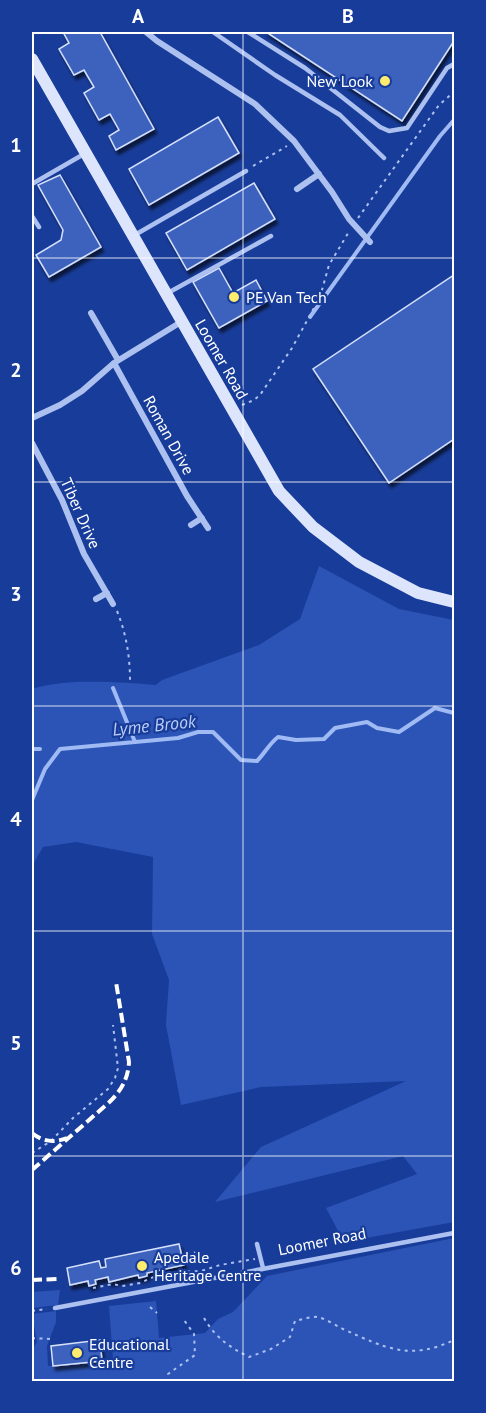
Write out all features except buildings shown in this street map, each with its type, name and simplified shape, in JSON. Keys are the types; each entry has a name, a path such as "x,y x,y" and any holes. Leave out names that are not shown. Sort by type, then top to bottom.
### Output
{"street":[{"path":"146,32 255,104 294,141 370,242"},
{"name":"Loomer Road","path":"32,59 35,75 85,153 279,491 313,528 359,562 418,593 454,602"},
{"path":"297,189 319,174"},
{"name":"Roman Drive","path":"92,314 187,496 208,528"},
{"path":"32,417 60,405 82,391 116,361 182,322"},
{"name":"Tiber Drive","path":"32,443 62,500 84,554 113,604"},
{"path":"191,525 202,519"},
{"path":"96,599 107,593"}],"lane":[{"path":"213,32 275,75 339,115 384,158"},
{"path":"248,32 305,68 380,127 389,131 407,128 447,68 454,64"},
{"path":"32,184 85,153"},
{"path":"133,236 246,171"},
{"path":"32,216 39,227"},
{"path":"166,294 271,236"},
{"name":"Loomer Road","path":"55,1308 454,1233"},
{"path":"257,1244 263,1268"}],"path":[{"path":"231,409 254,400 260,395 292,348 320,297 329,265 355,222 439,105 454,92"},
{"path":"246,171 294,141"},
{"path":"113,604 125,629 130,681"},
{"path":"32,1154 51,1141 73,1118 108,1089 116,1078 118,1068 113,1025"},
{"path":"184,1272 190,1256 195,1252"},
{"path":"93,1288 141,1283 158,1275 170,1276 201,1271 260,1258"},
{"path":"150,1307 157,1313"},
{"path":"32,1311 55,1308"},
{"path":"204,1318 210,1328 230,1347 249,1357 271,1349 290,1337 295,1321 316,1317 392,1349 412,1352 437,1349 454,1340"},
{"path":"167,1382 168,1374 195,1355 194,1334 184,1320"},
{"path":"32,1338 50,1339"}],"shaded area":[{"path":"319,566 399,609 454,620 454,1222 344,1242 326,1208 417,1174 403,1156 215,1202 261,1147 406,1081 261,1087 181,1105 166,1025 169,980 152,934 153,857 76,842 43,847 32,866 32,689 77,682 156,685 162,680 259,645 300,619"},
{"path":"454,1238 454,1381 32,1381 32,1350 37,1342 32,1314 56,1311 56,1322 47,1346 48,1366 113,1359 109,1306 156,1301 159,1338 205,1333 218,1319 233,1312 267,1276"},
{"path":"60,1290 58,1305 32,1308 32,1292"}],"waterway":[{"path":"310,317 440,136 454,120"},
{"path":"113,688 135,742"},
{"name":"Lyme Brook","path":"32,800 45,769 60,749 178,738 198,732 213,732 241,760 257,761 278,737 296,740 324,739 335,728 367,722 377,728 399,732 435,708 454,713"},
{"path":"32,749 40,749"}],"railway":[{"path":"32,1170 110,1101 125,1081 129,1062 116,982"},
{"path":"32,1133 49,1141 67,1138"},
{"path":"32,1280 57,1279"}],"place":[{"name":"New Look","path":"385,81"},
{"name":"PE Van Tech","path":"234,297"},
{"name":"Apedale Heritage Centre","path":"142,1266"},
{"name":"Educational Centre","path":"77,1353"}]}
